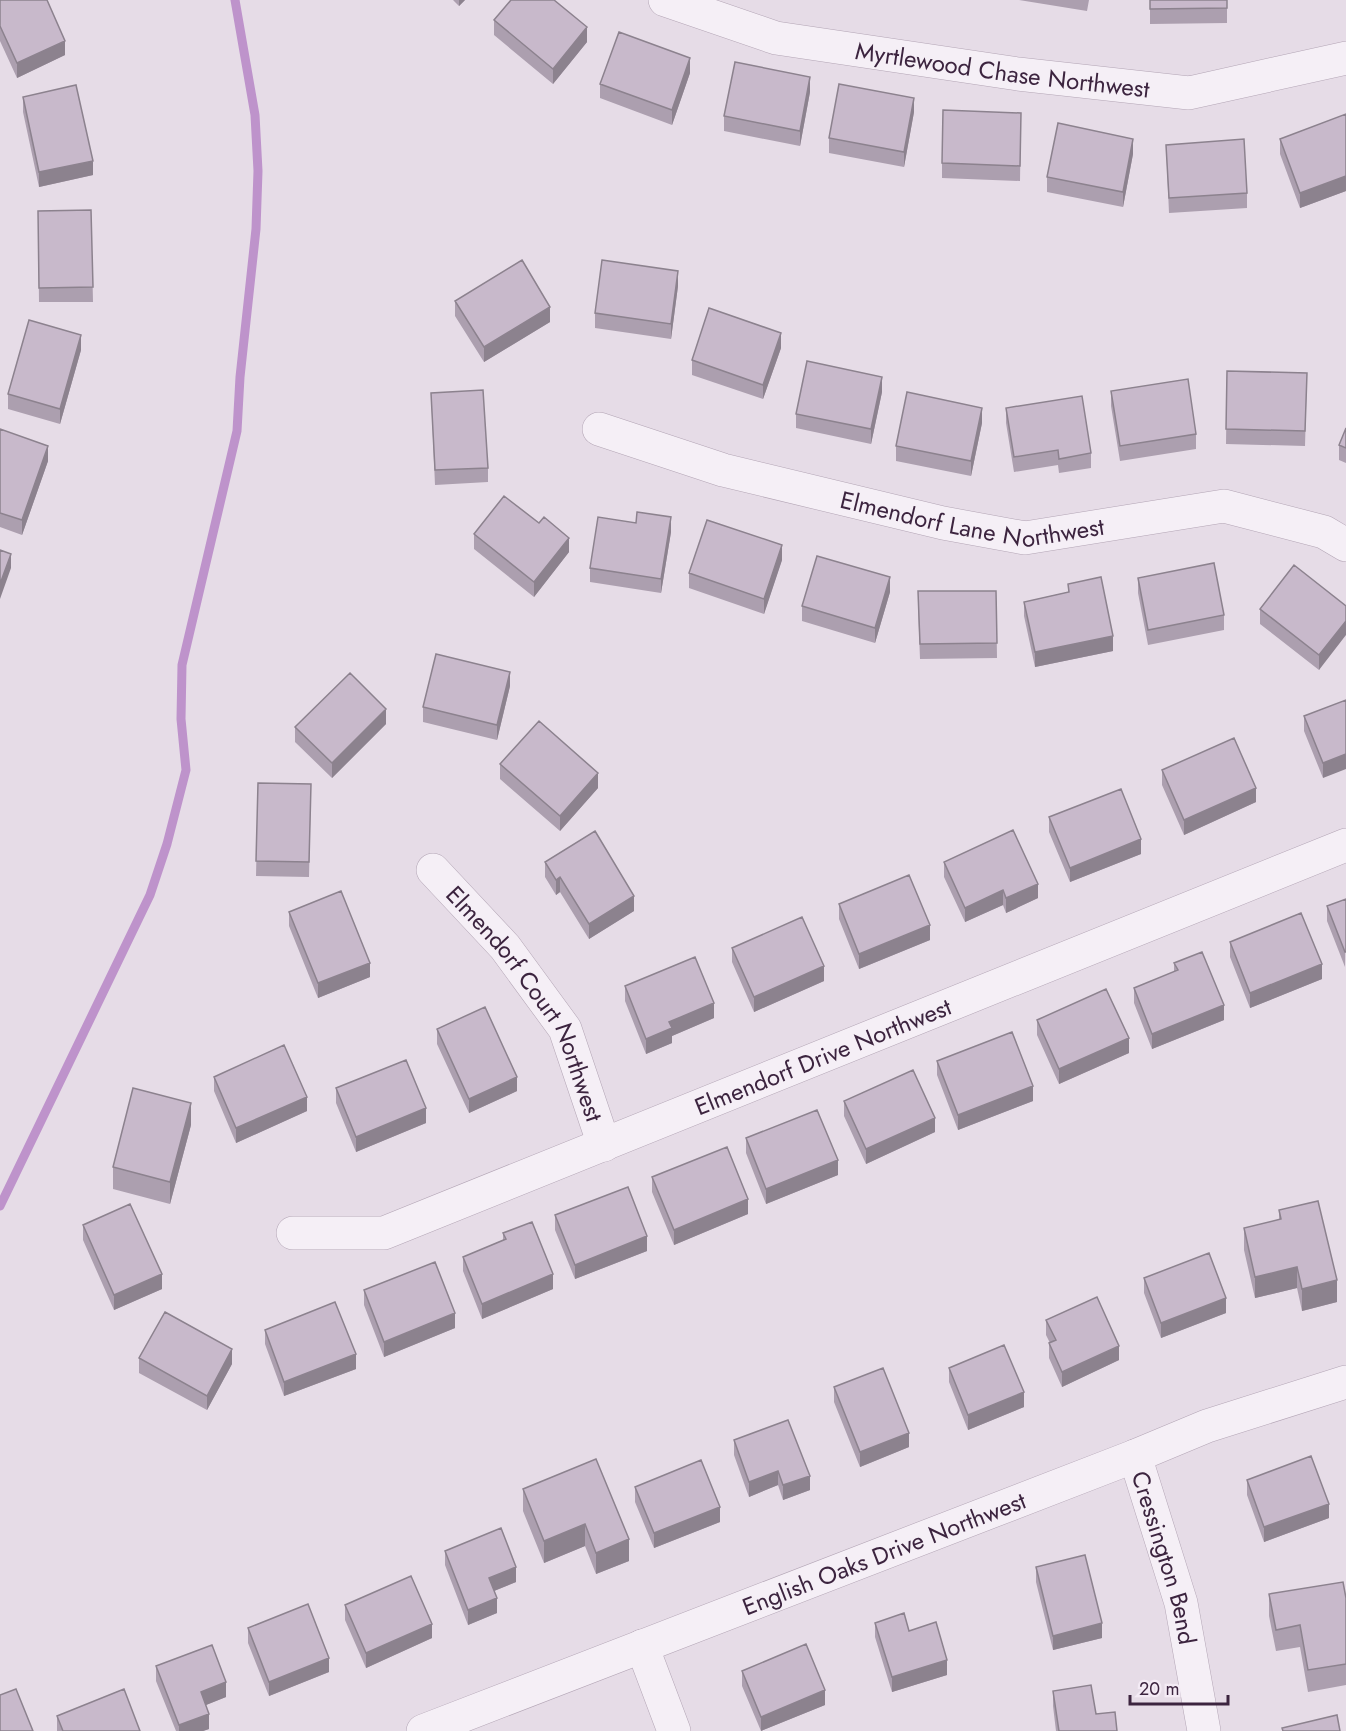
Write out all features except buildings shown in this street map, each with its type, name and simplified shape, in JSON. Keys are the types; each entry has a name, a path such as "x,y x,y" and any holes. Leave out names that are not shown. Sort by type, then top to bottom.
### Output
{"street":[{"name":"Myrtlewood Chase Northwest","path":"665,0 776,38 1018,74 1189,93 1346,58"},
{"name":"Elmendorf Lane Northwest","path":"599,429 723,470 944,523 1025,538 1224,506 1324,532 1346,546"},
{"name":"Elmendorf Drive Northwest","path":"293,1233 384,1233 1346,845"},
{"name":"Elmendorf Court Northwest","path":"433,870 505,947 565,1029 604,1145"},
{"name":"English Oaks Drive Northwest","path":"423,1731 1136,1456 1207,1426 1346,1382"},
{"name":"Cressington Bend","path":"1136,1456 1181,1603 1204,1731"},
{"path":"642,1646 674,1731"}],"waterway":[{"path":"0,1206 150,895 167,844 186,770 181,719 182,665 237,431 240,377 256,229 258,171 255,115 235,0"}]}
